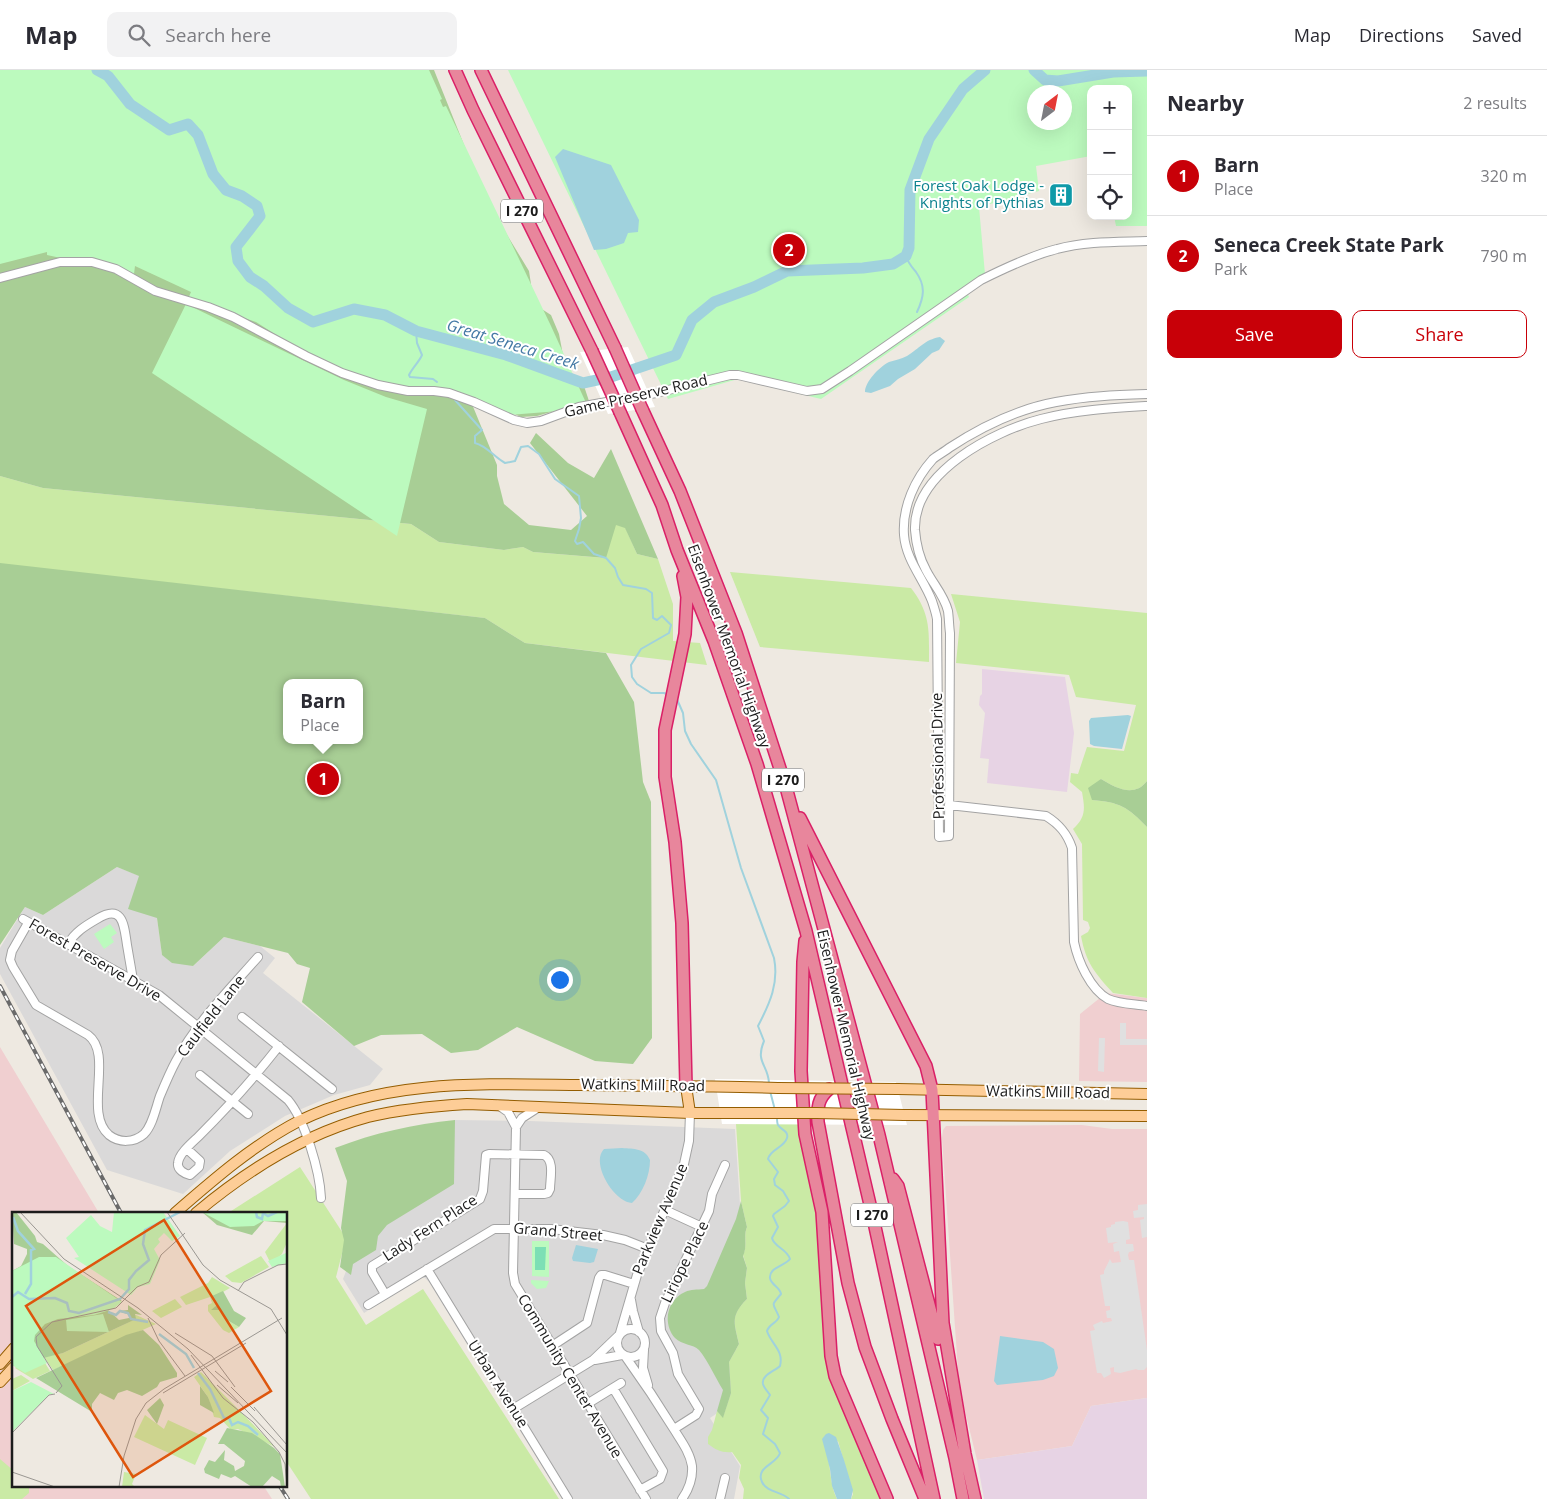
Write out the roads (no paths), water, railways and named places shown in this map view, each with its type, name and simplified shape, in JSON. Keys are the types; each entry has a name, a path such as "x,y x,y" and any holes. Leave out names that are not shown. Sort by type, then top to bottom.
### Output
{"highway":[{"name":"Eisenhower Memorial Highway","path":"455,70 477,119 592,351 662,505 677,550 714,641 757,764 806,932 872,1212 934,1499"},
{"name":"I 270","path":"481,70 615,348 680,491 736,633 786,787 879,1135 963,1499"},
{"path":"677,550 687,597 685,634 665,730 665,777 675,842 682,923 686,1086"},
{"path":"786,787 805,829 926,1066 932,1090 934,1115 943,1323 957,1409"},
{"path":"806,932 803,962 801,1071 805,1134 822,1212 825,1237 830,1356 835,1376 887,1499"},
{"path":"829,1089 822,1095 817,1117 848,1283 865,1347 895,1428 925,1499"},
{"name":"I 270","path":"885,1164 898,1186 957,1409 975,1499"}],"main road":[{"name":"Watkins Mill Road","path":"176,1212 234,1163 300,1121 348,1102 398,1091 446,1085 717,1086 1147,1094"},
{"path":"686,1086 690,1113"},
{"name":"Watkins Mill Road","path":"197,1212 245,1177 307,1139 355,1121 390,1113 438,1106 496,1104 817,1117 904,1115 1147,1116"},
{"path":"0,1364 12,1350"},
{"path":"0,1382 12,1369"}],"street":[{"name":"Game Preserve Road","path":"0,278 60,262 92,262 116,269 155,291 208,307 233,317 342,373 378,385 408,391 448,393 474,402 514,420 527,423 541,421 578,407 656,393 730,375 738,375 807,391 822,389 981,280 998,272 1058,249 1147,240"},
{"name":"Professional Drive","path":"1147,394 1083,397 1054,402 1026,410 995,423 961,440 935,458 921,475 910,497 903,522 904,538 910,561 931,600 938,619 939,837 949,836 950,633 948,610 941,593 926,571 915,530 924,495 936,477 956,460 986,441 1021,425 1063,414 1147,406"},
{"path":"949,805 1046,816 1064,831 1069,838 1072,848 1074,942 1082,968 1094,985 1108,999 1147,1006"},
{"path":"68,944 76,932 102,916 112,913 118,916 124,925 133,980"},
{"name":"Forest Preserve Drive","path":"25,921 159,995 288,1100 300,1121 307,1139 318,1172 321,1198"},
{"name":"Caulfield Lane","path":"25,921 12,952 11,963 36,1006 88,1035 96,1042 98,1054 99,1118 103,1129 112,1137 123,1141 134,1140 147,1131 171,1070 198,1027 258,956"},
{"path":"242,1017 332,1089"},
{"path":"187,1148 233,1102 279,1046"},
{"path":"200,1074 248,1114"},
{"path":"496,1104 508,1112 516,1127 522,1118 540,1106"},
{"name":"Parkview Avenue","path":"619,1335 634,1284 686,1158 690,1130 690,1113"},
{"name":"Community Center Avenue","path":"516,1127 513,1273 515,1284 646,1499"},
{"path":"514,1194 544,1194 548,1193 550,1189 550,1161 548,1157 544,1155 515,1154"},
{"name":"Lady Fern Place","path":"385,1294 372,1272 371,1268 374,1264 476,1202 483,1191 486,1155 515,1154"},
{"name":"Liriope Place","path":"674,1429 696,1415 699,1409 676,1369 673,1353 661,1331 660,1316 702,1227 710,1207 712,1194 724,1174 725,1164"},
{"path":"664,1210 702,1227"},
{"name":"Grand Street","path":"368,1305 490,1230 498,1228 560,1230 611,1236 632,1242 648,1250"},
{"name":"Urban Avenue","path":"427,1269 568,1499"},
{"path":"552,1346 586,1323 601,1275 634,1284"},
{"name":"Parkview Avenue","path":"630,1295 639,1332"},
{"path":"513,1409 593,1360 627,1329 639,1332 644,1338 643,1368 651,1392"},
{"path":"619,1335 616,1344 651,1392 689,1455 692,1467 690,1484 682,1499"},
{"path":"593,1360 624,1355 636,1357 644,1349"},
{"path":"587,1404 621,1383"},
{"path":"613,1388 663,1471 660,1479 640,1490"},
{"path":"720,1499 725,1478"}],"water":[{"path":"563,149 611,165 639,220 638,232 628,233 624,243 606,249 594,250 555,157"},
{"path":"940,337 945,341 939,350 932,353 915,369 890,386 871,393 865,392 870,379 885,364 907,356 926,342"},
{"path":"1131,716 1122,749 1090,744 1089,721 1091,718"},
{"path":"622,1148 642,1151 650,1160 649,1172 645,1183 632,1203 625,1201 612,1189 606,1181 600,1163 600,1155 604,1149"},
{"path":"576,1245 598,1249 594,1262 573,1261 572,1258"},
{"path":"1000,1336 1043,1342 1054,1349 1058,1368 1054,1376 1043,1380 997,1385 994,1381"},
{"path":"829,1433 836,1437 844,1460 853,1490 851,1499 837,1499 832,1486 830,1469 822,1439"}],"waterway":[{"name":"Great Seneca Creek","path":"97,70 108,76 130,104 169,130 188,124 198,135 213,174 226,190 242,196 257,206 260,216 236,247 238,261 250,277 264,286 288,308 313,322 354,309 385,315 416,331 506,355 583,383 611,377 676,355 692,320 714,302 754,287 787,271 863,268 893,264 906,256 909,248 910,190 929,139 963,89 985,70"},
{"name":"Great Seneca Creek","path":"1034,70 1045,80 1058,81 1113,72 1147,71"},
{"path":"906,256 923,287 917,312"},
{"path":"416,331 417,343 422,355 409,375 410,377 433,379 437,382"},
{"path":"455,400 482,430 475,436 475,443 501,461 505,463 515,461 521,447 528,446 539,454 555,479 579,496 581,518 575,541 577,544 583,542 594,554 606,558 615,568 623,585 646,589 652,593 653,618 657,620 662,616 671,625 669,633 641,649 631,665 632,677 637,684 651,693 669,695"},
{"path":"676,697 683,713 685,731 691,744 716,780 741,868 774,958 775,976 772,993 758,1026 764,1041 761,1059 767,1072 769,1083"},
{"path":"770,1091 775,1110"},
{"path":"777,1117 778,1125 786,1132 787,1138 783,1144 771,1153 768,1159 778,1172 774,1179 775,1185 783,1191 789,1201 773,1216 778,1227 772,1238 775,1244 790,1259 770,1274 771,1280 781,1294 774,1305 779,1317 767,1331 779,1351 781,1360 780,1366 764,1378 764,1387 770,1395 761,1410 768,1418 763,1434 775,1444 780,1453 764,1469 761,1477 764,1486 789,1499"}],"railway":[{"path":"0,986 120,1212"},
{"path":"280,1486 288,1499"}],"place":[{"name":"Forest Oak Lodge - Knights of Pythias","path":"1061,195"},
{"name":"Seneca Creek State Park","path":"789,250"},
{"name":"Barn","path":"323,779"}]}
